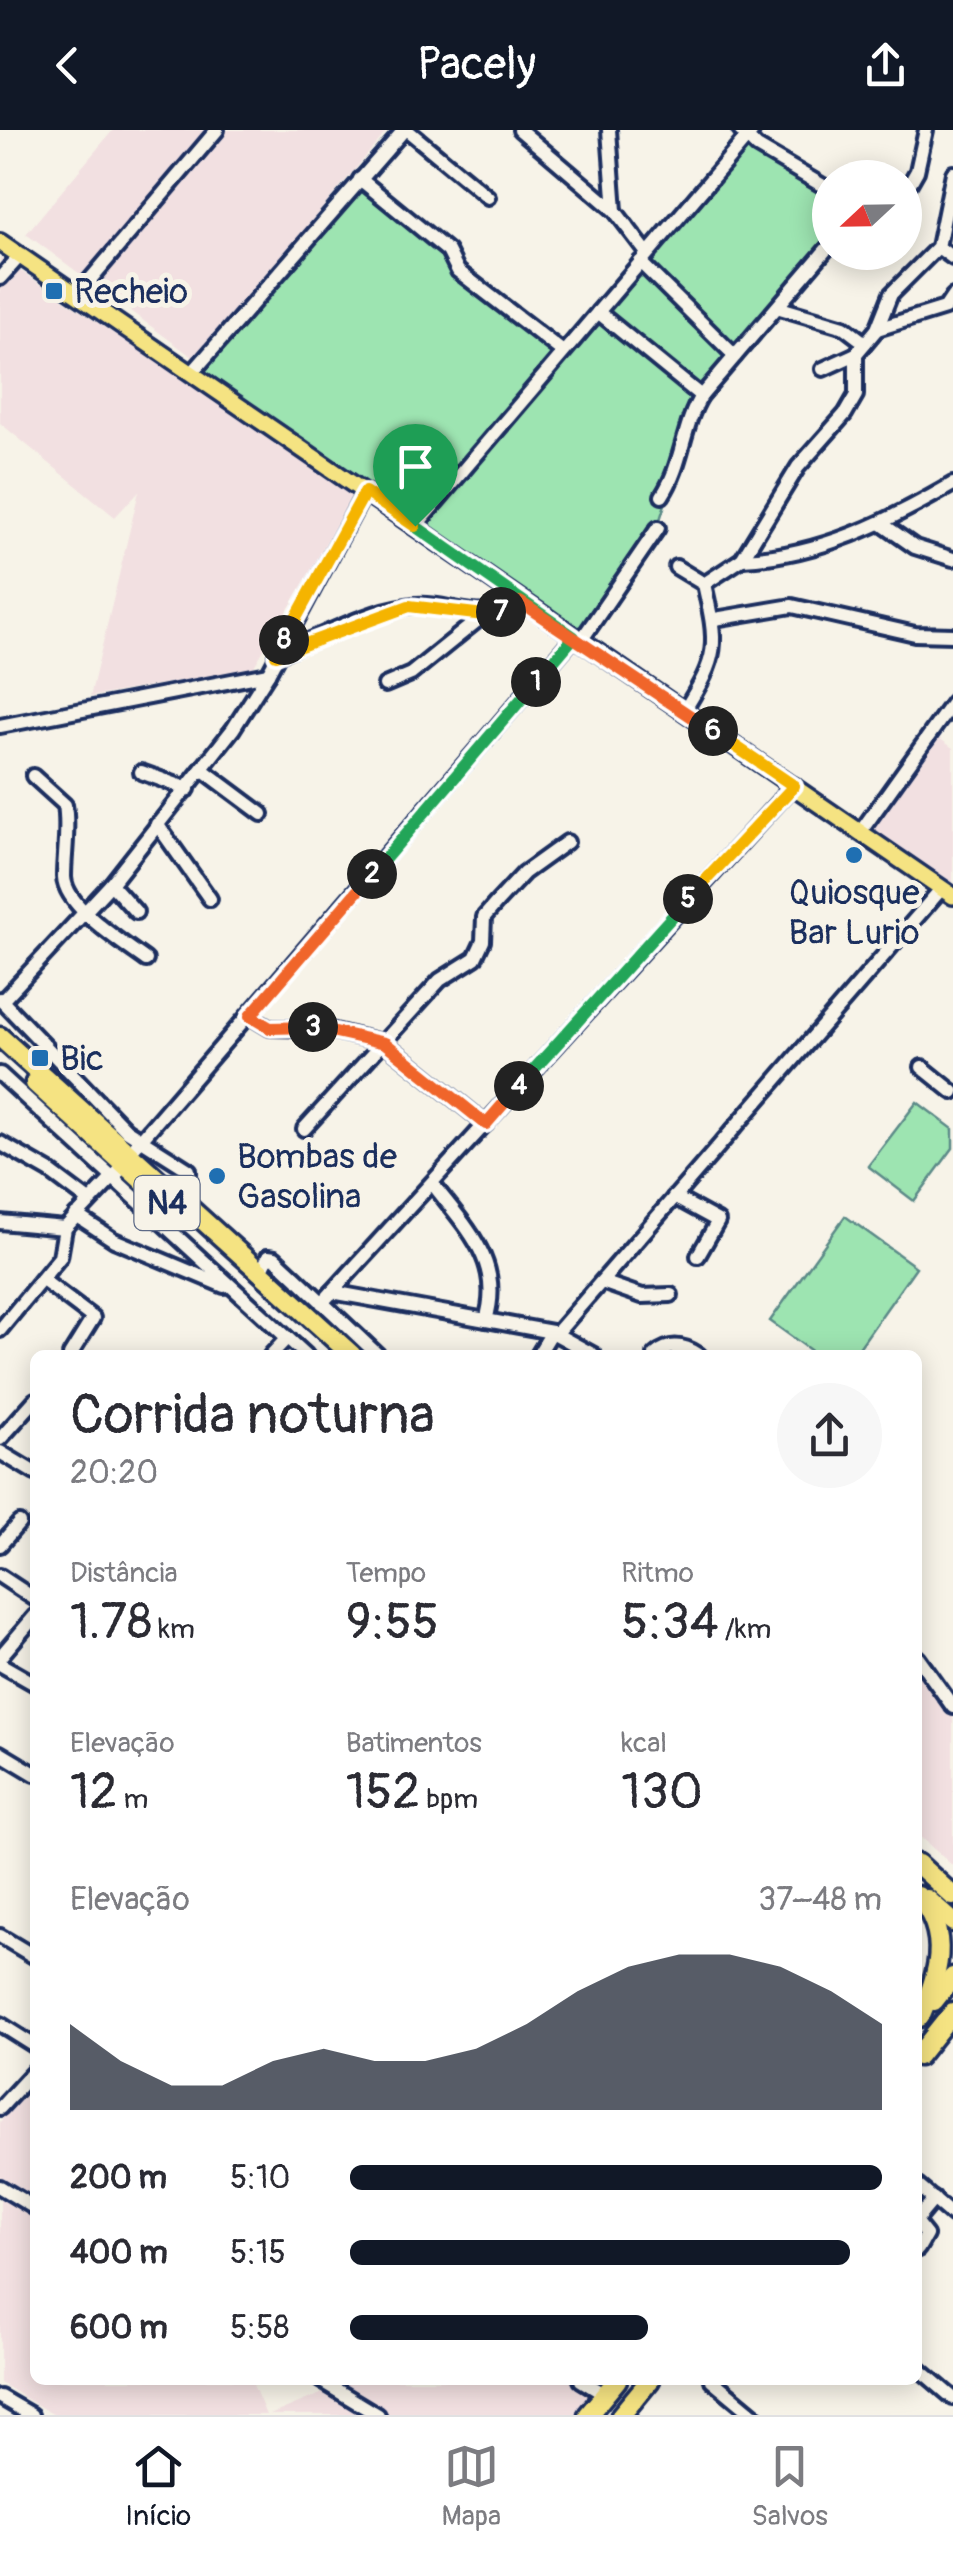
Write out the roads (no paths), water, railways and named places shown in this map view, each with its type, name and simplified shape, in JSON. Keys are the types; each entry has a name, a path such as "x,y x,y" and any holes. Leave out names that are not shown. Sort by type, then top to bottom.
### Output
{"highway":[{"name":"N4","path":"0,1037 329,1350"},
{"name":"N4","path":"0,1051 174,1193 347,1350"},
{"path":"922,1868 953,1896"},
{"path":"922,1896 953,1922"},
{"path":"922,1900 934,1922 940,1961 922,2011"},
{"path":"922,2015 953,1976"},
{"path":"922,2051 953,2012"},
{"path":"621,2415 646,2385"},
{"path":"588,2415 611,2387"}],"main road":[{"path":"0,242 947,892"}],"street":[{"path":"78,294 218,130"},
{"path":"192,373 405,130 488,197"},
{"path":"520,130 615,211 643,258 735,356"},
{"path":"609,130 615,211"},
{"path":"920,160 926,130"},
{"path":"415,526 746,133 812,178"},
{"path":"823,369 861,349 877,330 891,294 938,246 953,173"},
{"path":"360,179 448,251 458,271 563,352"},
{"path":"938,246 953,258"},
{"path":"0,278 20,256"},
{"path":"662,496 677,469 692,410 701,396 812,268"},
{"path":"877,330 915,320 952,301"},
{"path":"704,584 742,559 798,467 853,402 861,349 844,327 780,308"},
{"path":"598,312 701,396"},
{"path":"742,559 784,555 882,524 953,484"},
{"path":"300,1350 239,1295 128,1158 96,1103 1,1000 110,884 203,770 268,674 365,492"},
{"path":"882,524 915,547 953,559"},
{"path":"0,1330 60,1258 65,1228 577,639 658,528"},
{"path":"676,567 704,584 714,619 710,662 684,711"},
{"path":"385,685 411,674 484,615 520,602"},
{"path":"276,655 409,606 484,615"},
{"path":"714,619 792,606 902,631 953,635"},
{"path":"0,726 268,674"},
{"path":"861,831 951,709"},
{"path":"203,770 262,814"},
{"path":"141,772 188,788"},
{"path":"33,776 65,805 64,880 84,913 146,960"},
{"path":"322,1303 794,786"},
{"path":"157,824 210,899"},
{"path":"304,1129 440,980 475,958 483,941 484,917 497,902 524,874 567,842"},
{"path":"110,884 136,912"},
{"path":"542,1350 947,892"},
{"path":"250,1016 270,1028 326,1028 385,1043 486,1124"},
{"path":"922,1066 953,1092"},
{"path":"0,1074 128,1158 188,1170 189,1179 174,1193"},
{"path":"0,1143 89,1202"},
{"path":"432,1183 468,1230 490,1271 494,1293 486,1320"},
{"path":"674,1196 718,1220 698,1256"},
{"path":"76,1216 114,1240 210,1278 239,1295"},
{"path":"0,1222 65,1228"},
{"path":"261,1272 268,1257 275,1258 373,1350"},
{"path":"44,1281 93,1318 73,1350"},
{"path":"602,1282 642,1296 671,1295"},
{"path":"332,1292 554,1333 585,1350"},
{"path":"276,1350 287,1338"},
{"path":"662,1350 679,1346 688,1350"},
{"path":"0,1439 30,1406"},
{"path":"0,1452 30,1469"},
{"path":"0,1544 19,1524"},
{"path":"0,1576 30,1596"},
{"path":"30,1622 0,1660 30,1681"},
{"path":"922,1664 953,1707"},
{"path":"0,1753 30,1771"},
{"path":"0,1936 30,1953"},
{"path":"0,2024 30,2043"},
{"path":"0,2108 30,2075"},
{"path":"0,2186 30,2205"},
{"path":"922,2189 953,2216"},
{"path":"922,2216 934,2199"},
{"path":"922,2371 953,2398"},
{"path":"328,2385 378,2415"},
{"path":"718,2385 754,2415"},
{"path":"0,2398 31,2415"}],"place":[{"name":"Recheio","path":"54,291"},
{"name":"Quiosque Bar Lurio","path":"854,855"},
{"name":"Bic","path":"40,1058"},
{"name":"Bombas de Gasolina","path":"217,1176"}]}
